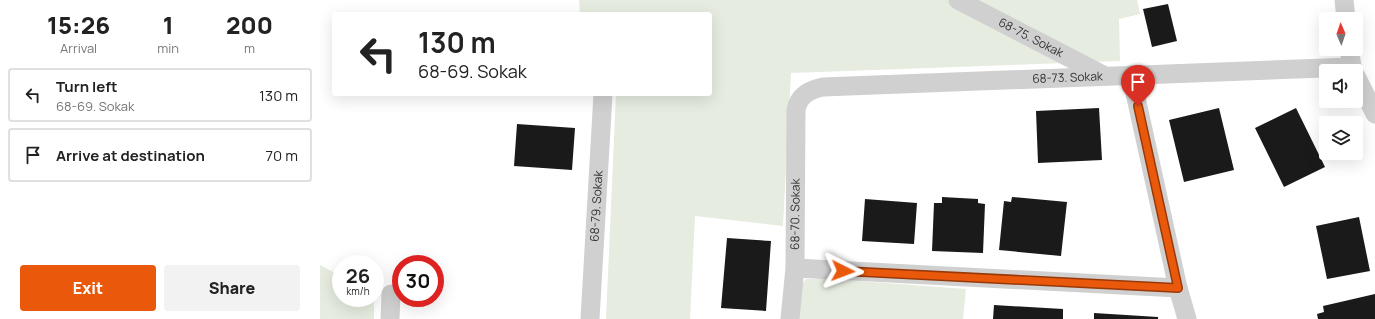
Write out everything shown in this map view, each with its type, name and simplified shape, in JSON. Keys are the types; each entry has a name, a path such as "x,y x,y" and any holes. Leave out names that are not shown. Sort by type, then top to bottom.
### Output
{"street":[{"name":"68-75. Sokak","path":"958,0 1104,76"},
{"path":"1344,0 1345,12"},
{"name":"68-73. Sokak","path":"796,110 801,97 814,89 823,87 1319,67"},
{"path":"1131,75 1178,288 1187,319"},
{"path":"1363,89 1375,114"},
{"name":"68-79. Sokak","path":"590,319 603,96"},
{"name":"68-70. Sokak","path":"790,319 795,268 796,110"},
{"path":"795,268 1178,288"},
{"path":"390,319 391,294"}],"shaded area":[{"path":"579,0 1137,0 1140,14 1119,19 1120,61 791,73 783,226 695,216 690,319 606,319 616,96 712,96 712,12 580,12"},
{"path":"320,265 332,271 332,307 374,307 374,319 320,319"},
{"path":"806,279 833,279 966,289 963,319 797,319 799,288"}],"building":[{"path":"1168,4 1177,41 1152,47 1143,9"},
{"path":"1099,108 1102,160 1038,163 1036,111"},
{"path":"1219,108 1234,170 1184,182 1169,120"},
{"path":"1296,108 1319,155 1319,160 1322,160 1325,167 1284,187 1255,128"},
{"path":"517,124 575,128 572,170 514,166"},
{"path":"942,197 978,199 978,203 985,204 983,253 932,251 934,203 942,203"},
{"path":"1012,197 1067,202 1061,256 999,250 1004,201 1011,202"},
{"path":"865,199 917,203 914,244 862,241"},
{"path":"1359,217 1370,271 1327,279 1316,226"},
{"path":"727,238 771,241 766,311 721,308"},
{"path":"1375,294 1375,319 1318,319 1317,314 1324,312 1323,306"},
{"path":"994,305 1063,309 1063,319 993,319"},
{"path":"1094,313 1158,317 1158,319 1094,319"}],"route":[{"path":"843,271 1178,288 1138,106"}]}
